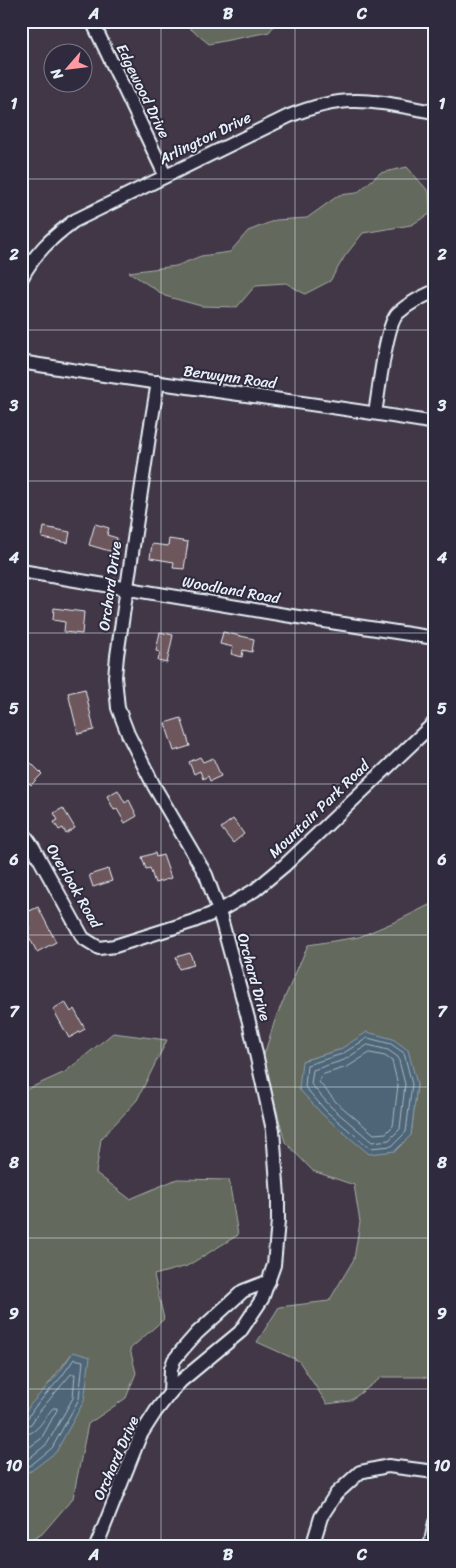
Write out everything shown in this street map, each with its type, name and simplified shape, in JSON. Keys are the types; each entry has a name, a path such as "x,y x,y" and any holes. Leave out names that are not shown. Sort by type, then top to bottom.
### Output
{"street":[{"name":"Edgewood Drive","path":"92,21 165,175"},
{"name":"Arlington Drive","path":"21,279 39,252 54,236 74,221 289,116 317,106 353,101 382,103 435,112"},
{"path":"375,413 390,328 397,314 413,302 435,291"},
{"name":"Berwynn Road","path":"21,362 435,423"},
{"name":"Orchard Drive","path":"96,1547 140,1436 170,1392 240,1332 262,1299 274,1265 278,1222 275,1142 249,1022 220,910 206,875 154,786 128,734 118,708 115,677 126,588 158,382"},
{"name":"Woodland Road","path":"21,571 435,638"},
{"name":"Mountain Park Road","path":"220,910 255,890 285,865 435,722"},
{"name":"Overlook Road","path":"21,829 33,847 83,938 99,948 123,943 194,921 220,910"},
{"path":"170,1392 170,1369 174,1360 197,1333 243,1291 269,1281"},
{"path":"312,1547 321,1517 336,1494 360,1472 388,1466 435,1472"},
{"path":"430,1547 435,1522"}],"green space":[{"path":"181,21 278,21 269,32 209,44"},
{"path":"407,167 429,192 430,214 411,225 363,233 345,256 330,281 305,294 286,283 256,285 237,307 201,306 165,296 129,272 176,266 201,256 230,252 248,231 276,220 307,218 339,195 357,193 380,173"},
{"path":"435,902 435,1380 423,1377 382,1377 350,1401 327,1404 299,1361 257,1342 279,1307 329,1301 354,1259 360,1222 354,1185 313,1171 285,1142 263,1058 276,1017 308,945 359,937","holes":["339,1050 417,1084 411,1135 395,1151 302,1061"]},
{"path":"113,1033 167,1040 137,1100 101,1139 96,1173 130,1199 177,1179 229,1180 238,1235 187,1266 154,1275 164,1319 130,1349 136,1373 126,1398 88,1424 73,1498 42,1534 21,1545 21,1472 31,1471 73,1352 21,1420 21,1092 65,1072"}],"water":[{"path":"367,1032 393,1039 408,1050 417,1084 411,1135 395,1151 369,1154 323,1115 299,1089 302,1061 339,1050"},
{"path":"73,1352 90,1357 84,1401 56,1452 31,1471 21,1472 21,1420 30,1405 59,1373"}],"building":[{"path":"95,524 109,528 107,535 117,538 113,552 89,545"},
{"path":"44,527 70,532 68,543 42,538"},
{"path":"169,539 188,542 184,569 173,568 174,562 150,558 152,544 168,546"},
{"path":"54,608 84,612 82,634 64,632 65,622 53,620"},
{"path":"160,632 173,635 167,663 158,661 160,652 156,651"},
{"path":"223,632 254,639 252,652 243,650 242,657 231,654 233,647 220,644"},
{"path":"85,689 94,730 78,734 68,693"},
{"path":"181,718 190,746 174,751 165,723"},
{"path":"21,753 42,774 31,785 21,775"},
{"path":"200,757 203,762 213,758 221,776 210,781 208,776 203,779 200,771 194,774 189,762"},
{"path":"118,790 125,803 129,800 137,816 125,823 117,809 114,810 107,796"},
{"path":"63,808 75,828 66,834 63,828 59,830 54,822 58,820 54,813"},
{"path":"233,819 244,834 233,843 221,828"},
{"path":"155,853 156,857 163,855 171,878 155,883 150,868 146,869 142,857"},
{"path":"108,869 112,881 93,887 89,875"},
{"path":"38,907 56,942 37,952 26,931 30,929 23,914"},
{"path":"190,953 194,965 179,969 176,957"},
{"path":"65,1002 71,1012 74,1009 85,1029 69,1038 53,1009"}]}
